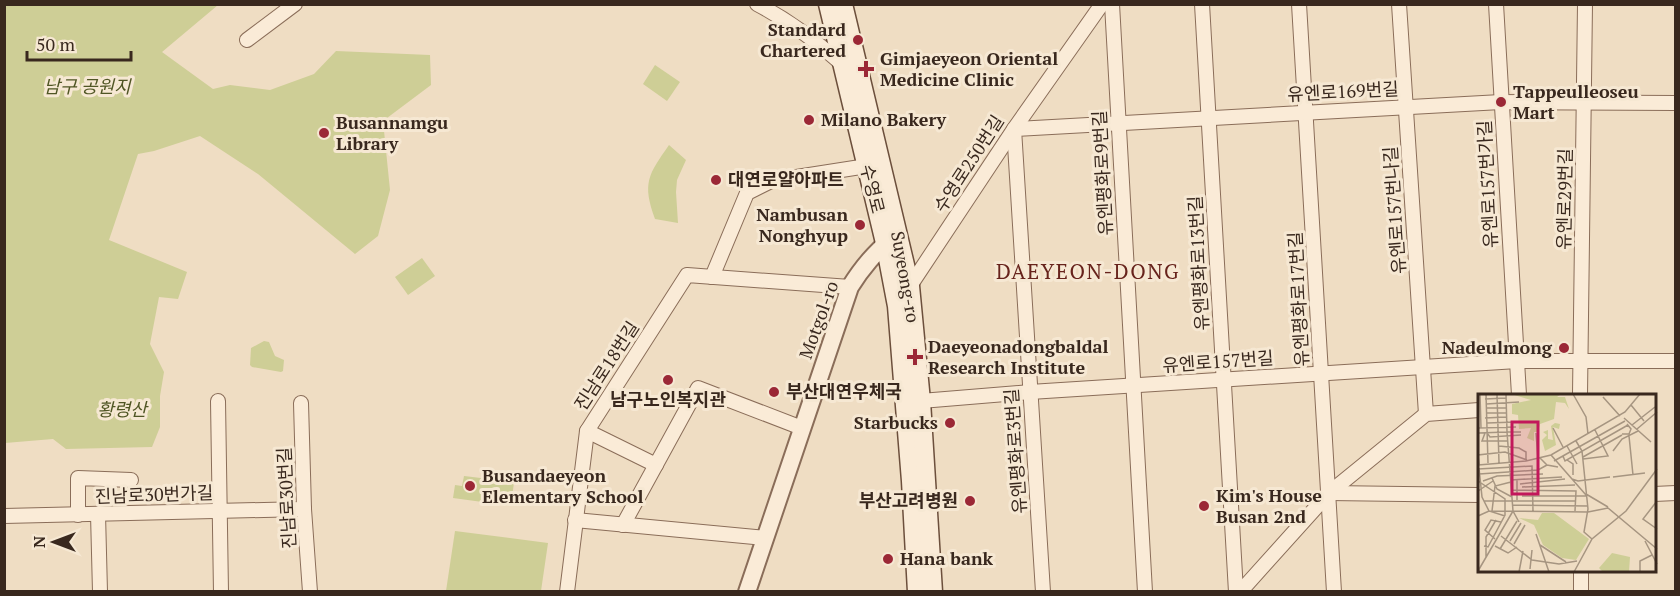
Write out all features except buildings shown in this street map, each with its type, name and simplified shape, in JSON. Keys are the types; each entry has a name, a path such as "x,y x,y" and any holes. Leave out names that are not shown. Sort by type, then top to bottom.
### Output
{"main road":[{"name":"수영로","path":"828,4 867,166 892,238 918,591"},
{"name":"Suyeong-ro","path":"843,4 892,238 910,286 921,401 933,591"}],"street":[{"path":"247,40 295,4"},
{"path":"757,4 809,35 842,64"},
{"name":"수영로250번길","path":"910,286 1014,129 1102,4"},
{"name":"유엔평화로9번길","path":"1112,4 1145,591"},
{"name":"유엔평화로13번길","path":"1202,4 1238,591"},
{"name":"유엔평화로17번길","path":"1299,4 1334,591"},
{"name":"유엔로157번나길","path":"1399,4 1426,414"},
{"name":"유엔로157번가길","path":"1496,4 1517,361"},
{"name":"유엔로29번길","path":"1581,394 1585,4"},
{"name":"유엔로169번길","path":"1014,129 1501,102 1676,103"},
{"name":"유엔평화로3번길","path":"1014,129 1043,591"},
{"path":"850,287 712,278 747,193 771,181 867,166"},
{"name":"Motgol-ro","path":"747,591 850,287 875,252 892,238"},
{"name":"진남로18번길","path":"567,591 587,430 687,275 712,278"},
{"path":"1517,361 1519,394"},
{"name":"유엔로157번길","path":"921,401 1517,361 1676,361"},
{"path":"623,525 698,388 802,428"},
{"path":"218,401 221,591"},
{"name":"진남로30번길","path":"301,403 304,508 310,591"},
{"path":"1238,591 1329,493 1426,414 1478,410"},
{"path":"587,430 656,465"},
{"path":"78,515 78,478 131,480"},
{"path":"1329,493 1478,495"},
{"path":"1656,494 1676,493"},
{"name":"진남로30번가길","path":"4,516 304,508"},
{"path":"98,514 100,591"},
{"path":"575,520 765,538"},
{"path":"1581,572 1581,591"}],"green space":[{"name":"남구 공원지","path":"4,5 218,5 162,52 213,89 230,85 270,90 314,74 336,51 430,55 431,85 383,121 390,190 378,236 355,254 258,174 200,136 138,154 109,240 187,272 178,299 159,297 150,344 164,372 160,396 160,427 152,447 66,449 53,439 5,443"},
{"path":"655,65 680,82 667,101 643,84"},
{"path":"669,145 686,160 677,180 678,223 655,219 648,188 652,172"},
{"path":"422,258 435,276 408,295 395,277"},
{"path":"264,341 269,342 275,356 284,360 283,371 250,365 251,348"},
{"path":"464,476 514,482 511,506 453,498 455,485 462,486"},
{"path":"455,531 548,543 541,591 446,591"}],"place":[{"name":"Standard Chartered","path":"858,40"},
{"name":"Gimjaeyeon Oriental Medicine Clinic","path":"866,69"},
{"name":"Tappeulleoseu Mart","path":"1501,102"},
{"name":"Milano Bakery","path":"809,120"},
{"name":"Busannamgu Library","path":"324,133"},
{"name":"대연로얄아파트","path":"716,180"},
{"name":"Nambusan Nonghyup","path":"860,225"},
{"name":"Nadeulmong","path":"1564,348"},
{"name":"Daeyeonadongbaldal Research Institute","path":"915,357"},
{"name":"남구노인복지관","path":"668,380"},
{"name":"부산대연우체국","path":"774,392"},
{"name":"Starbucks","path":"950,423"},
{"name":"Busandaeyeon Elementary School","path":"470,486"},
{"name":"부산고려병원","path":"970,501"},
{"name":"Kim's House Busan 2nd","path":"1204,506"},
{"name":"Hana bank","path":"888,559"}],"district":[{"name":"DAEYEON-DONG","path":"1088,272"}],"park label":[{"name":"황령산","path":"122,410"}]}
